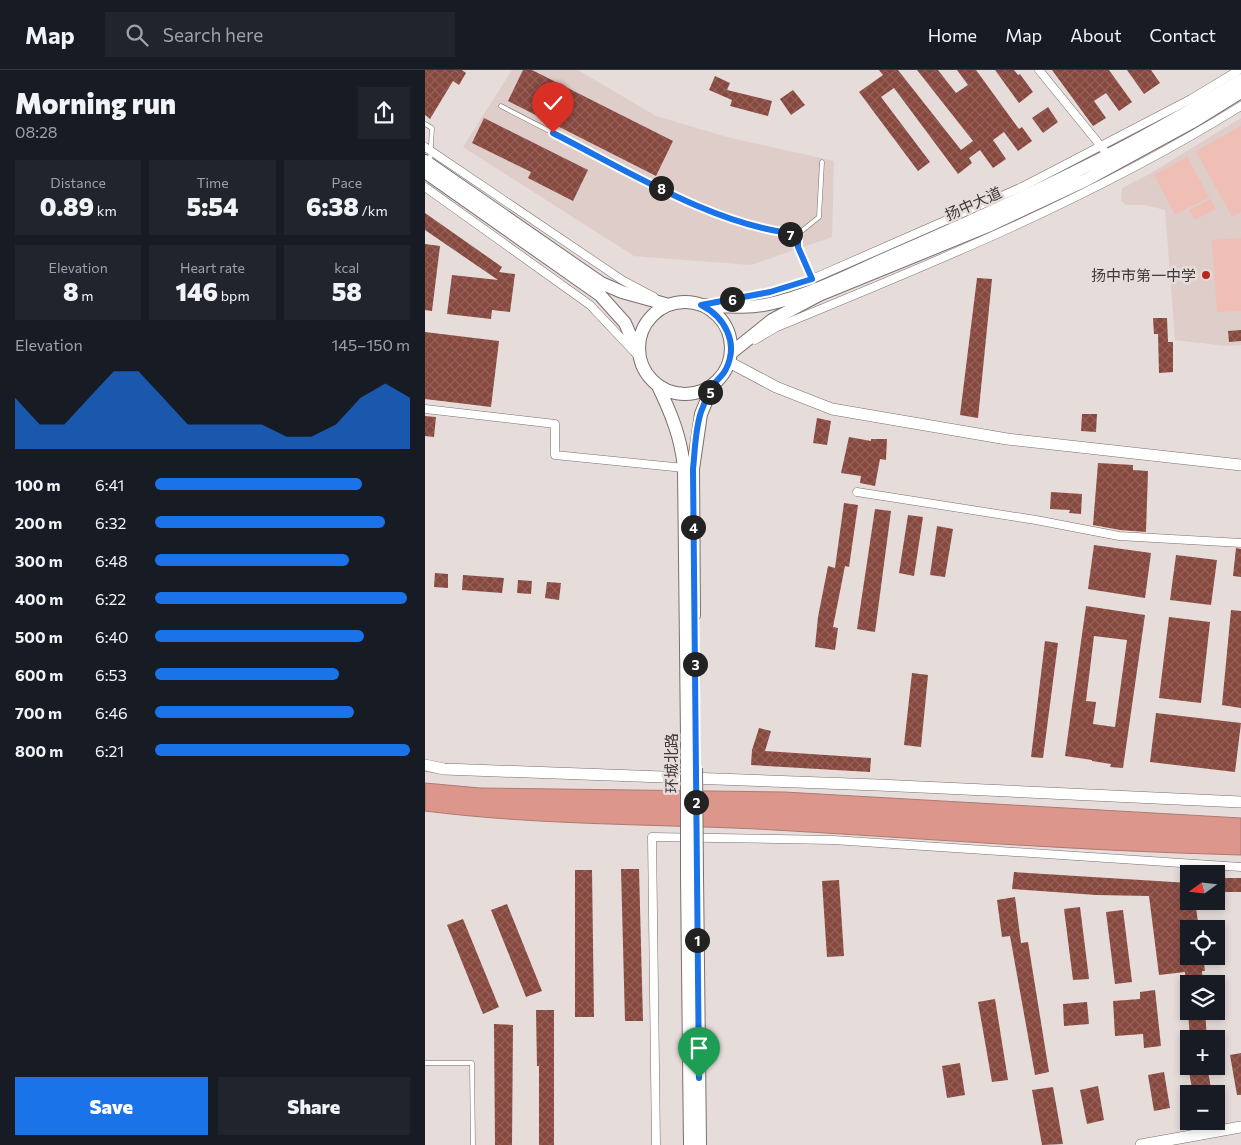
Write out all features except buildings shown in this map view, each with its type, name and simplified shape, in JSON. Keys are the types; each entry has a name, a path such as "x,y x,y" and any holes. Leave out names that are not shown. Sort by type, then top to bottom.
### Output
{"main road":[{"name":"扬中大道","path":"701,305 737,306 768,304 986,215 1105,152 1190,112 1241,80"},
{"name":"扬中大道","path":"730,358 772,320 819,295 988,226 1086,180 1196,120 1241,92"},
{"path":"427,159 601,283 622,292 669,305"},
{"path":"427,159 600,295 625,323 643,368 658,386 666,391 685,395 695,394 713,386 725,371 730,358 730,338 718,316 701,305 679,302 660,309 647,322 640,339 639,357"},
{"name":"环城北路","path":"658,386 675,420 682,446 691,737"},
{"name":"环城北路","path":"690,1145 693,469 701,414 713,386"},
{"name":"环城北路","path":"692,876 700,1145"}],"street":[{"path":"1039,70 1105,152 1239,70"},
{"path":"1241,106 1202,130 1091,191 987,239 777,327 730,358 776,387 832,409 1007,439 1241,465"},
{"path":"425,187 590,305 639,357"},
{"path":"425,409 555,424 555,455 684,468"},
{"path":"857,492 1035,520 1119,536 1241,543"},
{"path":"425,765 444,769 879,785 1241,802"},
{"path":"656,1145 653,837 833,840 1241,867"},
{"path":"1141,1145 1241,1127"}],"lane":[{"path":"501,106 703,207 770,232 798,234 819,217 822,162"},
{"path":"425,124 432,128 427,159"},
{"path":"798,234 798,247 814,284"},
{"path":"425,1063 472,1063 473,1145"}],"shaded area":[{"path":"512,70 578,70 656,116 727,137 834,161 832,237 751,265 634,256 463,147"},
{"name":"扬中市第一中学","path":"1241,118 1241,345 1226,346 1175,340 1165,210 1145,205 1126,205 1121,201 1122,188 1146,176"},
{"path":"1241,126 1241,212 1232,217 1196,151"},
{"path":"1187,157 1209,197 1175,215 1154,175"},
{"path":"1210,199 1216,209 1195,220 1189,210"},
{"path":"1241,238 1241,311 1217,312 1212,240"},
{"path":"425,783 480,788 784,792 1241,818 1241,855 1059,847 757,829 549,822 466,816 425,811"}],"place":[{"name":"扬中市第一中学","path":"1206,275"}],"route":[{"path":"553,133 703,207 770,232 798,234 798,247 812,279 770,292 701,305 718,316 724,324 731,343 731,353 725,371 713,386 701,414 696,435 693,469 699,1078"}]}
